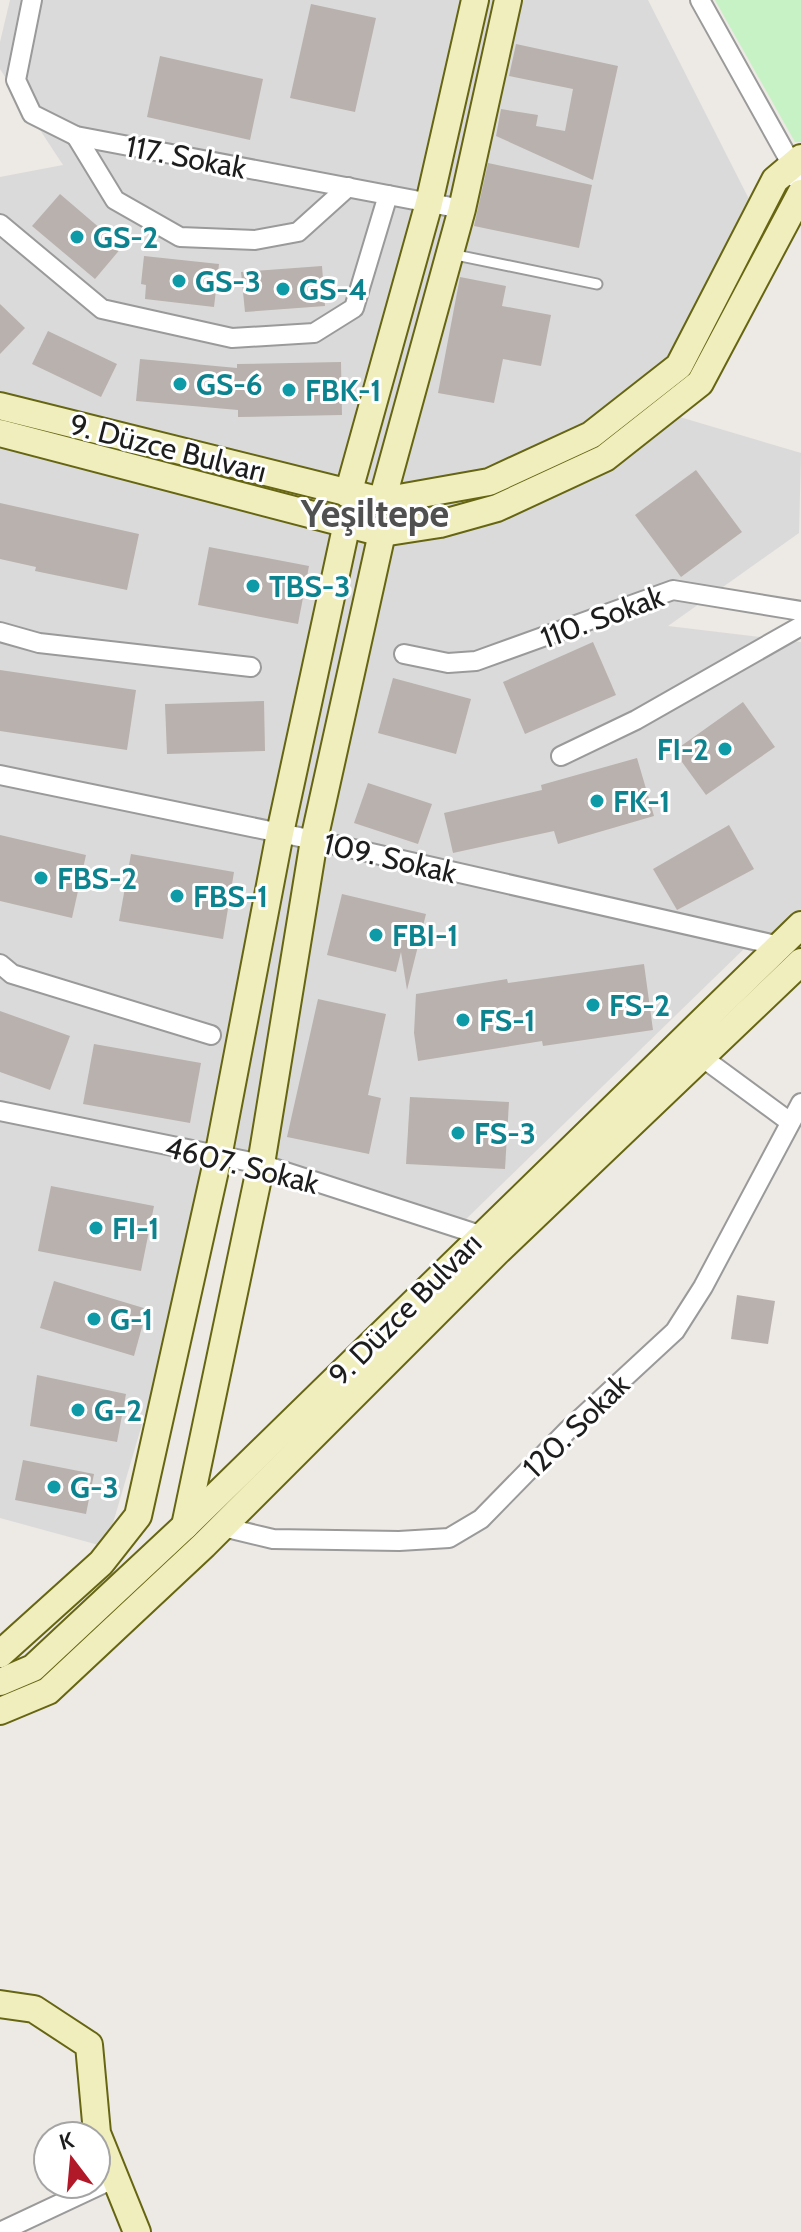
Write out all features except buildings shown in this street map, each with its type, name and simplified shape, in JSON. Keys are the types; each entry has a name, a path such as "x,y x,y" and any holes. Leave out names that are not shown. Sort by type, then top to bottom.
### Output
{"main road":[{"path":"348,494 429,203 475,0"},
{"path":"382,501 462,209 508,0"},
{"name":"9. Düzce Bulvarı","path":"0,406 382,501 489,482 591,435 679,366 775,180 797,161"},
{"name":"9. Düzce Bulvarı","path":"0,433 382,533 440,524 497,508 605,458 700,383 799,195"},
{"path":"0,1654 101,1563 138,1516 218,1157 280,833 347,523"},
{"path":"185,1526 261,1164 314,840 382,533"},
{"name":"9. Düzce Bulvarı","path":"0,1682 33,1668 185,1526 801,925"},
{"name":"9. Düzce Bulvarı","path":"0,1711 48,1691 223,1527 497,1252 801,962"},
{"path":"0,2004 34,2009 89,2045 97,2133 137,2232"}],"street":[{"name":"117. Sokak","path":"32,0 16,80 32,114 76,136 462,209"},
{"path":"700,0 797,161 799,195"},
{"path":"76,136 115,200 180,237 255,240 298,232 348,187"},
{"path":"0,224 102,309 232,338 314,333 354,308 388,195"},
{"name":"110. Sokak","path":"404,654 448,663 476,661 673,590 801,611"},
{"path":"561,756 636,720 801,626"},
{"path":"0,632 39,643 251,667"},
{"name":"109. Sokak","path":"0,775 314,840 780,946"},
{"path":"0,964 12,974 211,1035"},
{"path":"703,1058 790,1122"},
{"name":"120. Sokak","path":"223,1527 273,1539 399,1541 449,1538 481,1519 569,1429 675,1331 703,1287 801,1103"},
{"name":"4607. Sokak","path":"0,1111 261,1164 480,1235"},
{"path":"0,2232 115,2178"}],"lane":[{"path":"449,253 597,284"}],"shaded area":[{"path":"10,0 648,0 753,207 646,407 801,453 799,533 668,626 801,642 801,926 747,946 461,1224 218,1165 106,1547 0,1518 0,177 63,165 0,69 0,42"}],"green space":[{"path":"715,0 801,0 801,142 795,142"}],"place":[{"name":"GS-2","path":"77,237"},
{"name":"GS-3","path":"179,281"},
{"name":"GS-4","path":"283,289"},
{"name":"GS-6","path":"180,384"},
{"name":"FBK-1","path":"289,390"},
{"name":"TBS-3","path":"253,586"},
{"name":"FI-2","path":"725,749"},
{"name":"FK-1","path":"597,801"},
{"name":"FBS-2","path":"41,878"},
{"name":"FBS-1","path":"177,896"},
{"name":"FBI-1","path":"376,935"},
{"name":"FS-2","path":"593,1005"},
{"name":"FS-1","path":"463,1020"},
{"name":"FS-3","path":"458,1133"},
{"name":"FI-1","path":"96,1228"},
{"name":"G-1","path":"94,1319"},
{"name":"G-2","path":"78,1410"},
{"name":"G-3","path":"54,1487"}],"district":[{"name":"Yeşiltepe","path":"375,513"}]}
